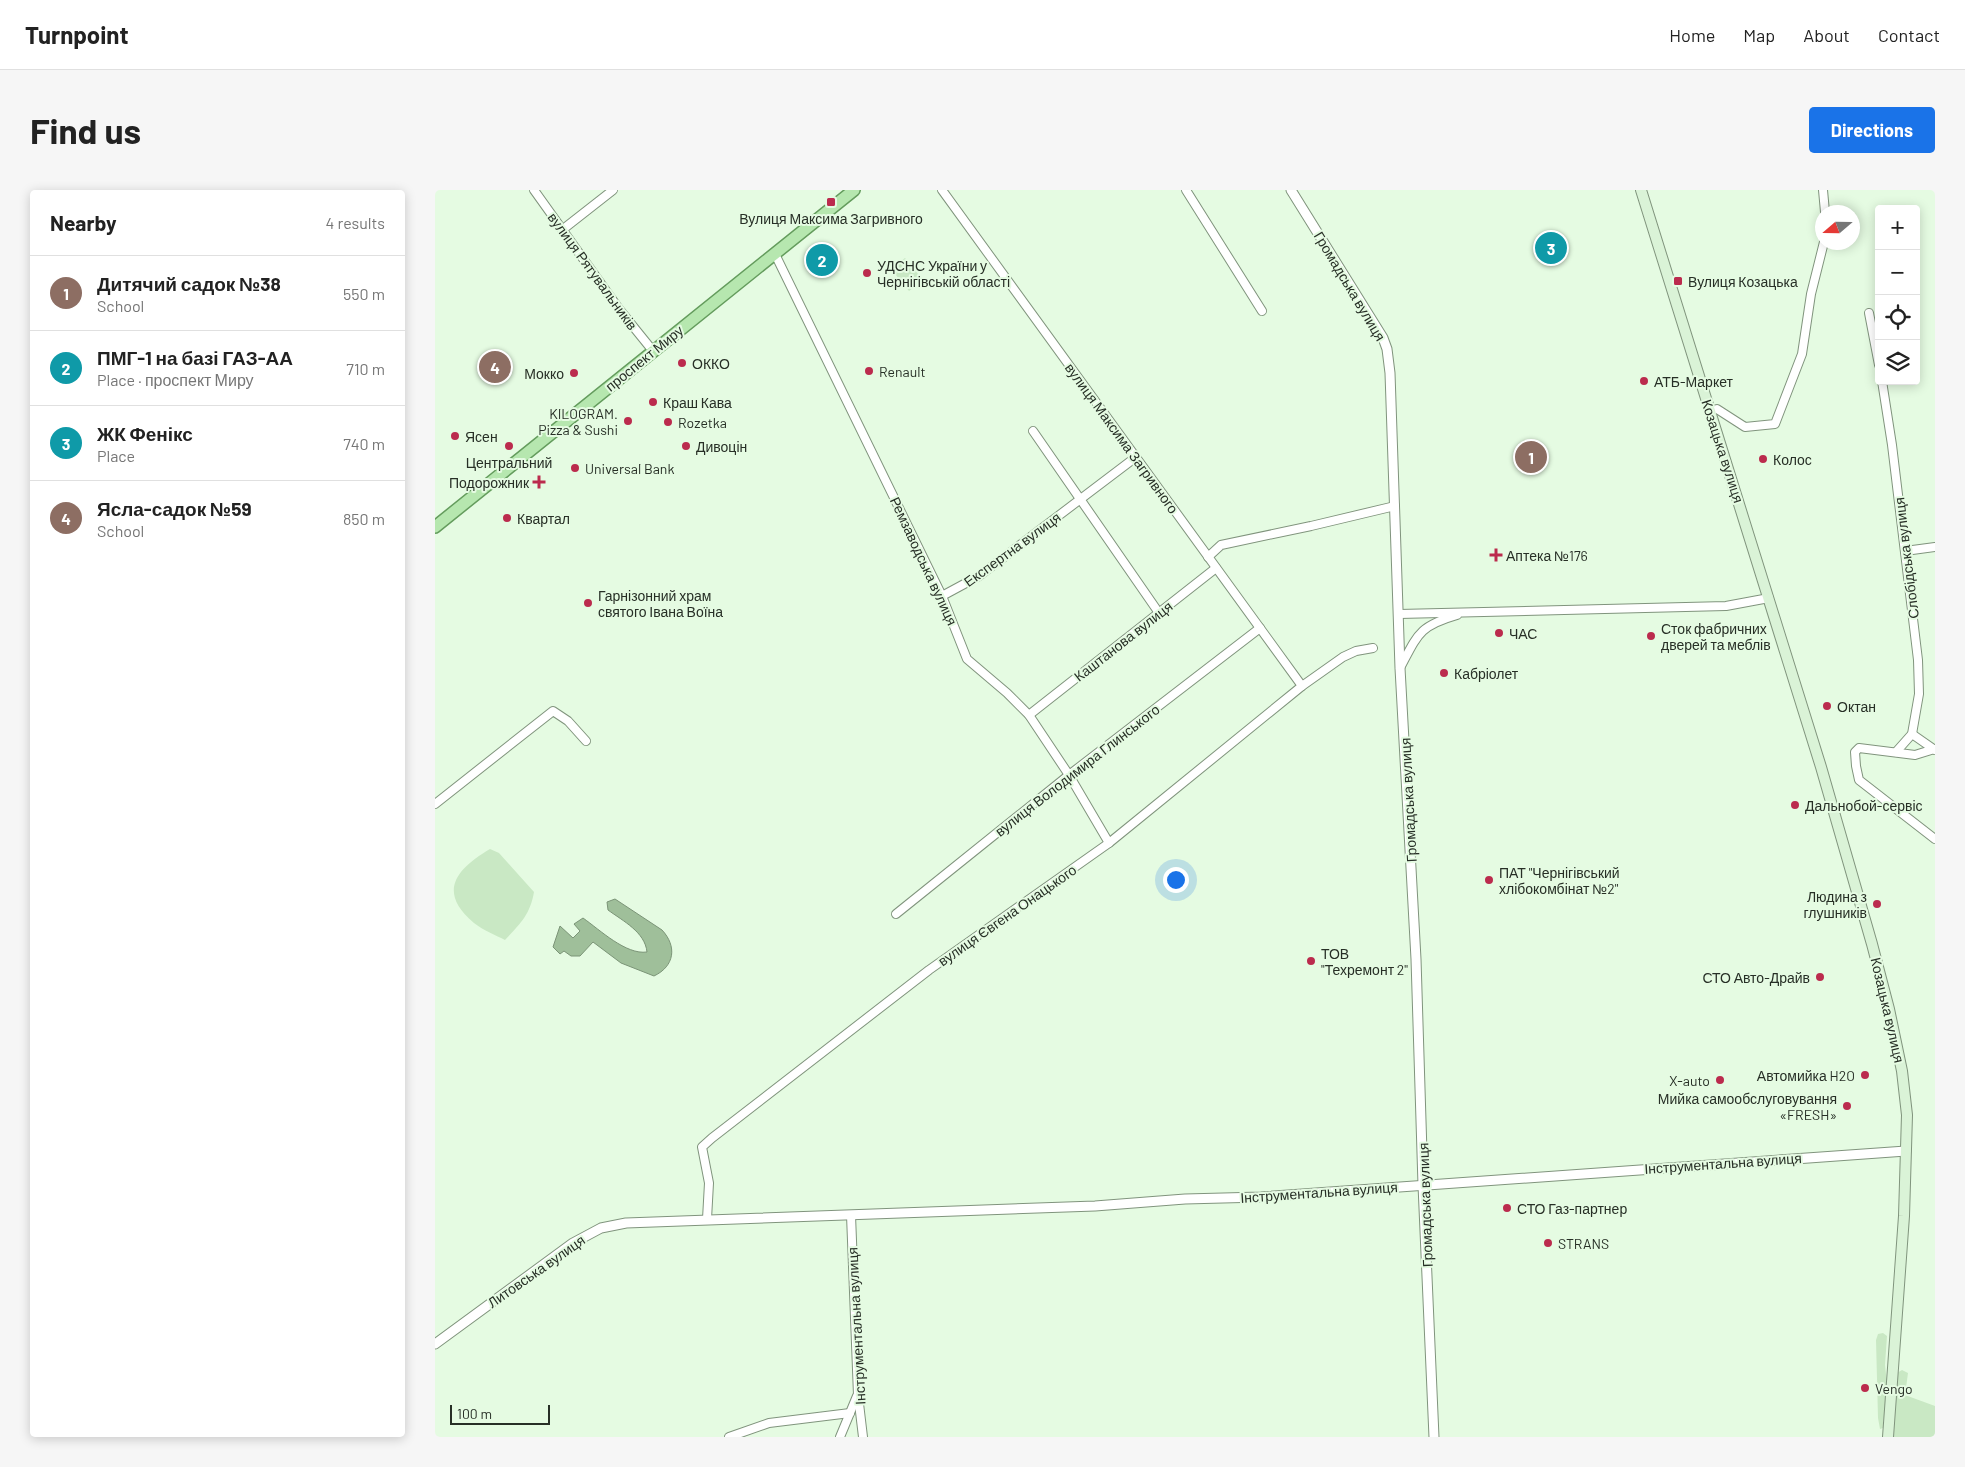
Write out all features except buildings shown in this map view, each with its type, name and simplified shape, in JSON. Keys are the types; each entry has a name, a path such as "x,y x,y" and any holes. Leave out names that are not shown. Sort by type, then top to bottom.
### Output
{"main road":[{"name":"проспект Миру","path":"435,528 855,190"},
{"name":"Козацька вулиця","path":"1641,190 1821,767 1889,1009 1905,1093 1907,1115 1903,1216 1888,1437"}],"street":[{"name":"вулиця Рятувальників","path":"534,190 622,313 653,351"},
{"path":"562,230 613,190"},
{"name":"вулиця Максима Загривного","path":"942,190 1302,686"},
{"path":"1186,190 1262,311"},
{"name":"Громадська вулиця","path":"1291,190 1373,320 1387,349 1390,373 1400,668 1417,967 1423,1186 1434,1437"},
{"path":"1823,190 1824,205"},
{"path":"1710,410 1717,409 1745,428 1775,424 1802,354 1811,294 1822,250"},
{"name":"Ремзаводська вулиця","path":"775,254 942,596 967,659 1007,693 1029,715 1069,775 1109,843"},
{"path":"1869,313 1875,344"},
{"name":"Слобідська вулиця","path":"1883,385 1893,445 1918,660 1919,694 1912,734"},
{"path":"1033,430 1159,613"},
{"name":"Експертна вулиця","path":"942,596 979,576 1136,457"},
{"path":"1208,557 1221,544 1311,526 1395,506"},
{"path":"1905,551 1935,547"},
{"name":"Каштанова вулиця","path":"1029,715 1216,568"},
{"path":"1399,614 1725,606 1769,598"},
{"path":"1400,668 1415,641 1429,625 1469,612"},
{"name":"вулиця Володимира Глинського","path":"896,914 1069,775 1260,628"},
{"name":"вулиця Євгена Онацького","path":"707,1219 709,1183 703,1147 929,970 1109,843 1302,686 1356,650 1373,648"},
{"path":"435,804 553,711 567,721 586,741"},
{"path":"1896,752 1912,734 1934,749"},
{"path":"1934,749 1915,755 1859,748 1855,752 1859,780 1935,840"},
{"name":"Інструментальна вулиця","path":"707,1219 1095,1206 1423,1186 1906,1151"},
{"name":"Інструментальна вулиця","path":"851,1215 858,1395 863,1437"},
{"name":"Литовська вулиця","path":"435,1344 556,1255 601,1228 626,1223 707,1219"},
{"path":"840,1437 858,1395"},
{"path":"729,1437 769,1423 850,1413"}],"shaded area":[{"path":"905,258 923,280 909,291 891,269"},
{"path":"490,849 499,853 534,892 527,913 520,924 505,940 474,923 463,912 456,901 454,891 455,882 460,873"},
{"path":"615,899 662,930 667,936 672,949 672,955 666,967 654,976 621,963 593,942 580,956 571,956 564,951 560,954 553,947 560,926 573,938 580,931 574,924 583,918 622,946 639,952 647,952 638,933 608,910 607,902"},
{"path":"1883,1333 1887,1336 1885,1365 1887,1383 1883,1428 1880,1429 1878,1418 1876,1340 1878,1334"},
{"path":"1902,1370 1908,1373 1905,1395 1935,1406 1935,1437 1893,1437 1897,1373"}],"place":[{"name":"Вулиця Максима Загривного","path":"831,202"},
{"name":"ЖК Фенікс","path":"1551,248"},
{"name":"ПМГ-1 на базі ГАЗ-АА","path":"822,260"},
{"name":"УДСНС України у Чернігівській області","path":"867,273"},
{"name":"Вулиця Козацька","path":"1678,281"},
{"name":"ОККО","path":"682,363"},
{"name":"Ясла-садок №59","path":"495,367"},
{"name":"Renault","path":"869,371"},
{"name":"Мокко","path":"574,373"},
{"name":"АТБ-Маркет","path":"1644,381"},
{"name":"Краш Кава","path":"653,402"},
{"name":"KILOGRAM. Pizza & Sushi","path":"628,421"},
{"name":"Rozetka","path":"668,422"},
{"name":"Ясен","path":"455,436"},
{"name":"Центральний","path":"509,446"},
{"name":"Дивоцін","path":"686,446"},
{"name":"Дитячий садок №38","path":"1531,457"},
{"name":"Колос","path":"1763,459"},
{"name":"Universal Bank","path":"575,468"},
{"name":"Подорожник","path":"539,482"},
{"name":"Квартал","path":"507,518"},
{"name":"Аптека №176","path":"1496,555"},
{"name":"Гарнізонний храм святого Івана Воїна","path":"588,603"},
{"name":"ЧАС","path":"1499,633"},
{"name":"Сток фабричних дверей та меблів","path":"1651,636"},
{"name":"Кабріолет","path":"1444,673"},
{"name":"Октан","path":"1827,706"},
{"name":"Дальнобой-сервіс","path":"1795,805"},
{"name":"ПАТ \"Чернігівський хлібокомбінат №2\"","path":"1489,880"},
{"name":"Людина з глушників","path":"1877,904"},
{"name":"ТОВ \"Техремонт 2\"","path":"1311,961"},
{"name":"СТО Авто-Драйв","path":"1820,977"},
{"name":"Автомийка H2O","path":"1865,1075"},
{"name":"X-auto","path":"1720,1080"},
{"name":"Мийка самообслуговування «FRESH»","path":"1847,1106"},
{"name":"СТО Газ-партнер","path":"1507,1208"},
{"name":"STRANS","path":"1548,1243"},
{"name":"Vengo","path":"1865,1388"}]}
